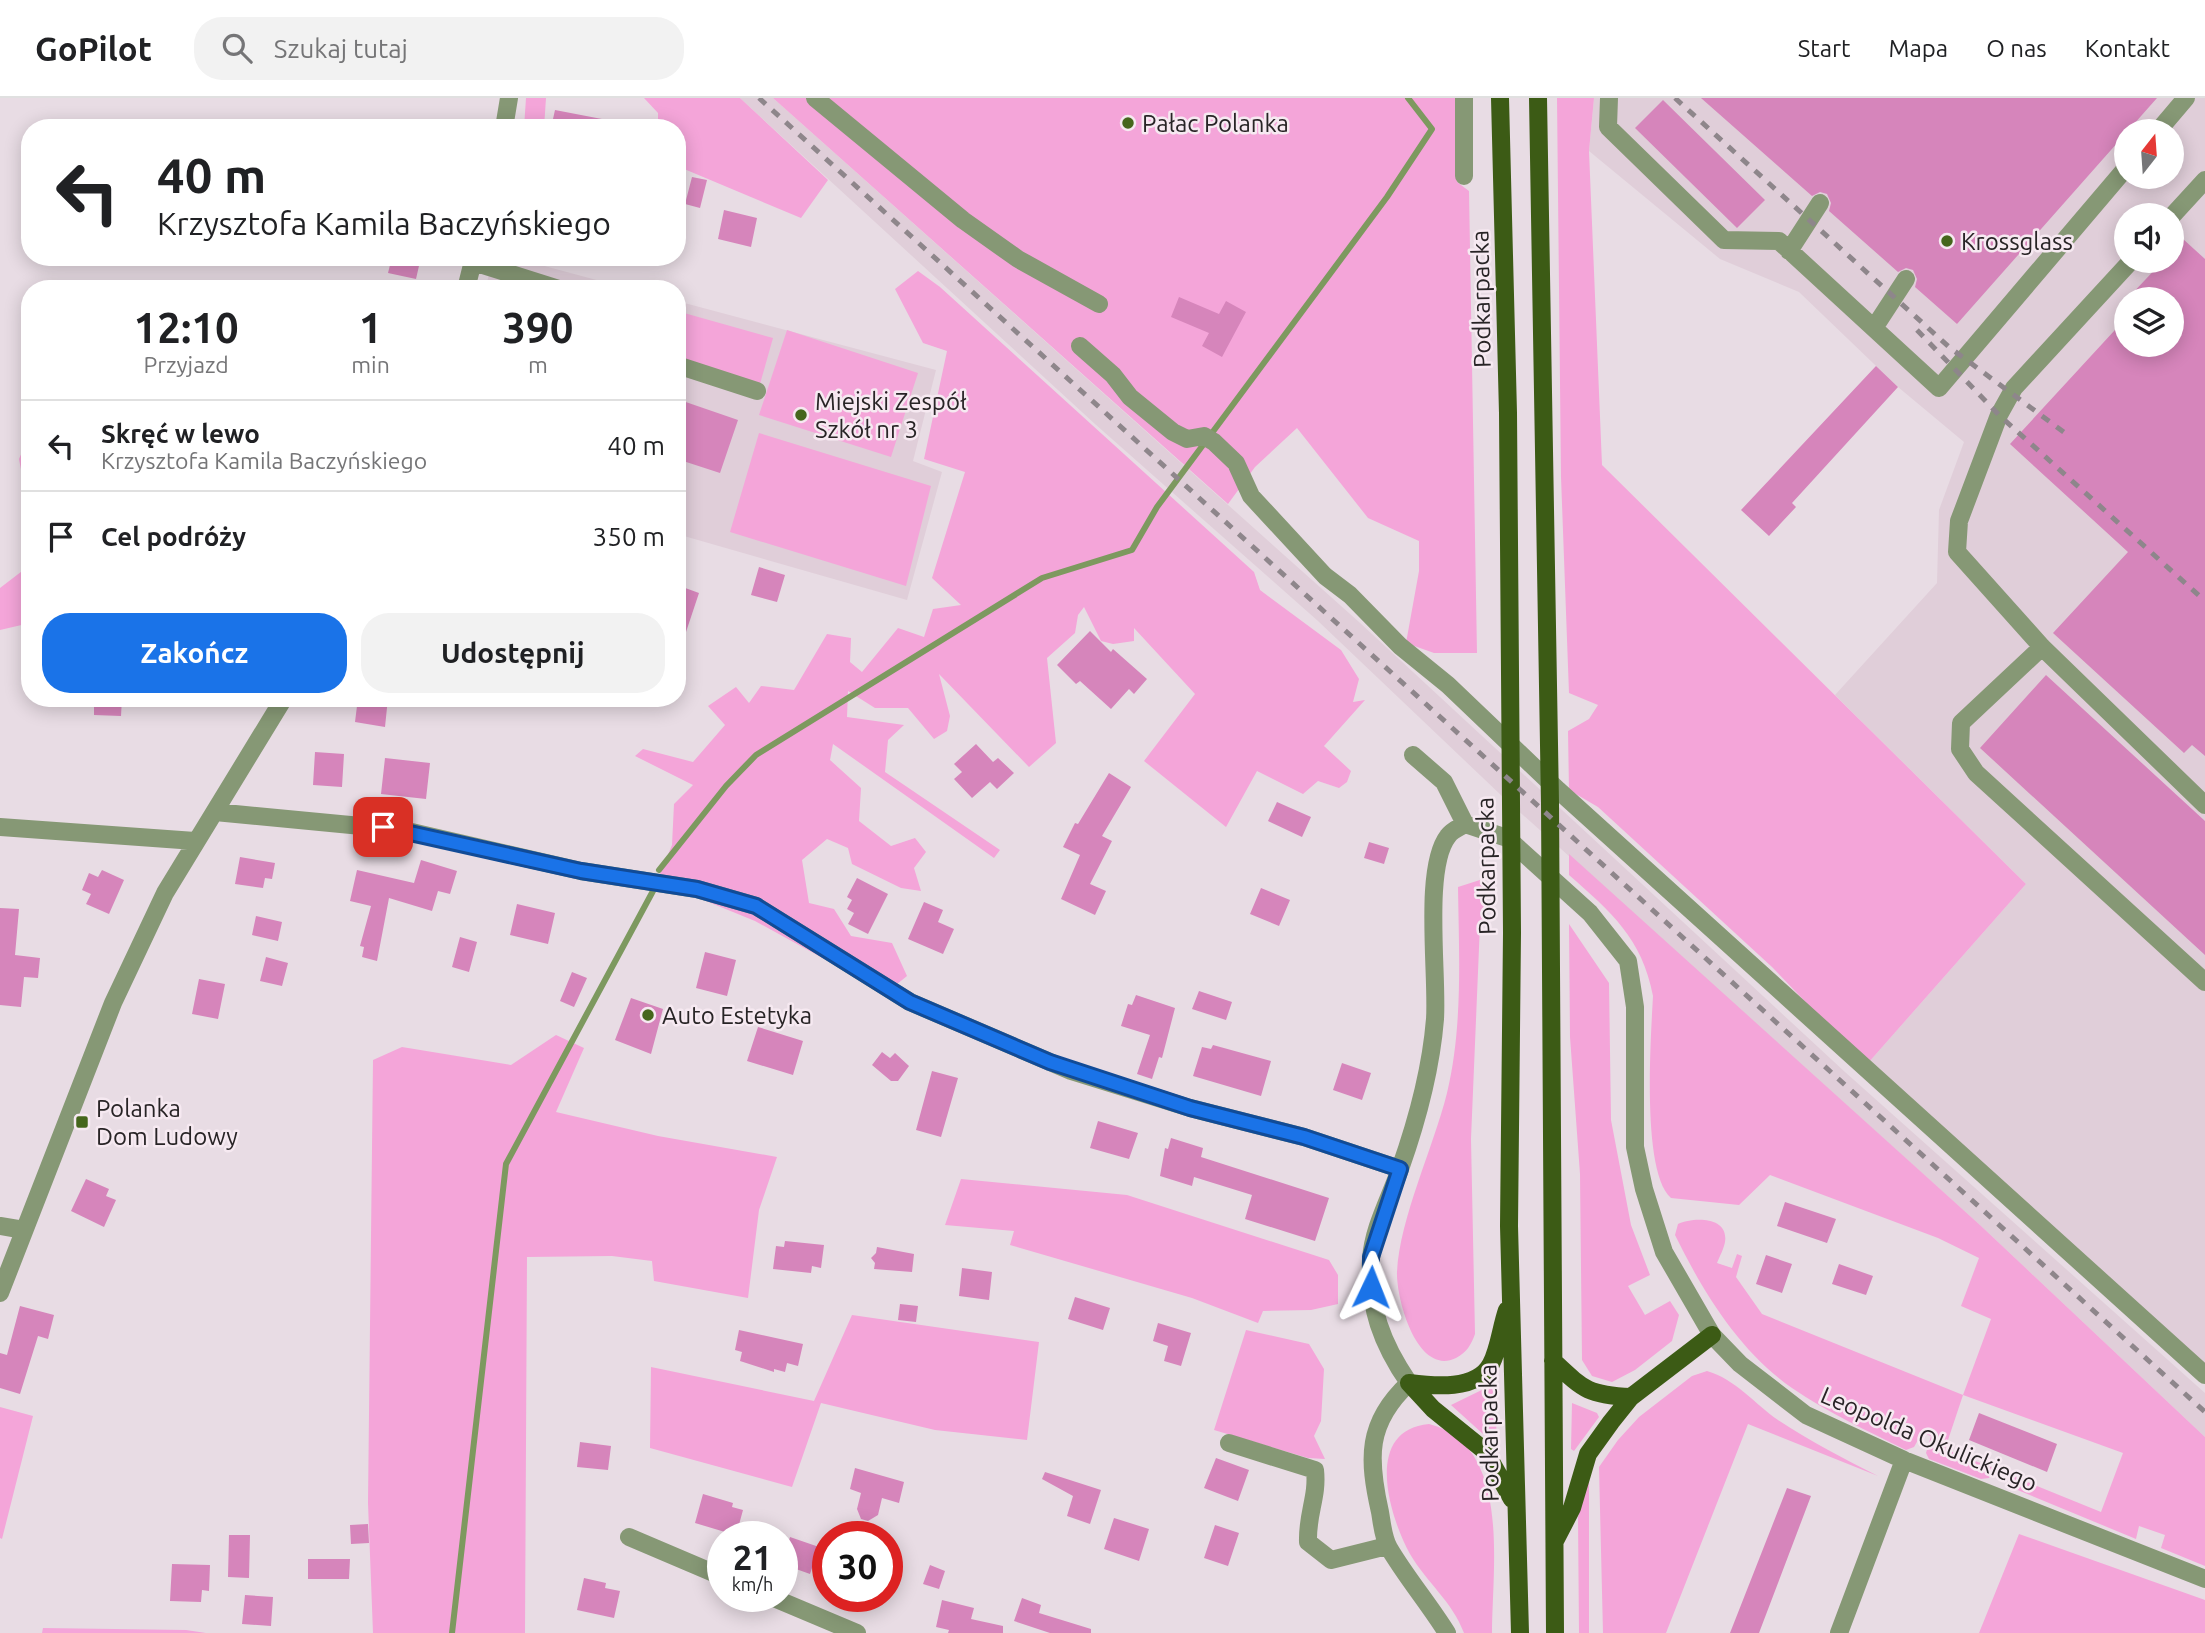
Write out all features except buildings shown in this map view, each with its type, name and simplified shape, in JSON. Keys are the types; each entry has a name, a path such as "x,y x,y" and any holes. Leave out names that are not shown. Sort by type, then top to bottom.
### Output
{"main road":[{"name":"Podkarpacka","path":"1500,98 1512,933 1511,1293 1514,1502 1520,1633"},
{"path":"1538,98 1547,642 1555,1633"},
{"path":"1409,1383 1446,1388 1470,1380 1491,1366 1511,1293"},
{"path":"1554,1544 1572,1508 1588,1454 1631,1397 1712,1335"},
{"path":"1553,1361 1581,1388 1603,1396 1631,1397"},
{"path":"1409,1383 1433,1409 1485,1451 1514,1502"}],"street":[{"path":"506,119 509,98"},
{"path":"815,98 963,219 1018,259 1099,304"},
{"path":"1464,98 1464,176"},
{"path":"1609,98 1608,127 1724,240 1779,241 1939,388 2114,182"},
{"path":"2168,119 2186,98"},
{"path":"2184,203 2205,180"},
{"path":"1789,251 1820,204"},
{"path":"494,266 534,280"},
{"path":"2120,273 2014,388 1999,415 1959,521 1957,552 2042,647 2205,805"},
{"path":"1874,328 1906,279"},
{"path":"1080,346 1113,375 1130,397 1173,432 1186,439 1209,439 1236,463 1251,496 1325,576 1350,595 1400,646 1448,685 1558,790 2205,1375"},
{"path":"686,368 757,391"},
{"path":"2042,647 1961,723 1960,749 1976,773 2205,982"},
{"path":"0,1293 113,1003 165,893 279,707"},
{"path":"1413,755 1444,782 1465,824 1448,835 1434,874 1435,1019 1427,1074 1371,1257 1371,1287 1379,1331 1388,1352 1409,1383 1387,1408 1374,1438 1370,1471 1387,1546 1447,1633"},
{"path":"215,812 403,830 581,871 697,889 756,906 910,1002 1047,1061 1190,1108 1304,1137 1400,1169"},
{"name":"Leopolda Okulickiego","path":"1465,824 1507,838 1590,913 1628,961 1635,1007 1635,1147 1642,1178 1664,1252 1712,1335 1740,1364 1806,1415 1904,1460 2205,1579"},
{"path":"0,827 195,841"},
{"path":"0,1226 24,1230"},
{"path":"1229,1443 1315,1470 1317,1488 1307,1518 1308,1542 1331,1560 1387,1546"},
{"path":"1839,1633 1904,1460"},
{"path":"629,1536 707,1570"},
{"path":"798,1608 858,1633"}],"shaded area":[{"path":"526,98 546,98 545,119 525,119"},
{"path":"644,98 740,98 828,180 801,218 686,170 686,119 658,119 658,113"},
{"path":"740,98 773,98 1359,622 1845,1072 2205,1393 2205,1437 1980,1225 1503,797 1318,621 1095,424"},
{"path":"773,98 1458,98 1457,182 1469,191 1477,653 1434,653 1406,643 1419,571 1419,541 1368,518 1297,428 1255,467 1228,504"},
{"path":"1557,98 1594,98 1589,151 1602,465 2026,884 1869,1062 1840,1038 1772,967 1598,807 1569,790 1568,731 1589,719 1598,705 1569,693 1561,477"},
{"path":"1594,98 2205,98 2205,1366 1869,1062 2026,884 1835,695 1937,583 1939,510 1964,442 1898,387 1799,292 1720,259 1589,151"},
{"path":"491,266 544,266 597,280 488,280"},
{"path":"918,271 940,287 1254,572 1260,590 1341,650 1359,679 1353,702 1365,700 1324,746 1351,771 1347,782 1339,788 1318,781 1303,794 1257,771 1226,827 1144,761 1195,694 1134,628 1134,641 1113,644 1101,641 1084,607 1078,615 1075,633 1047,658 1056,743 1029,767 939,674 950,716 947,731 934,739 908,708 875,708 848,691 847,717 904,725 888,740 885,772 1000,850 994,858 833,744 830,760 861,788 859,821 891,846 915,838 926,852 914,868 921,891 901,888 852,864 848,848 827,839 802,860 809,903 834,909 851,936 892,943 907,976 886,993 755,921 657,881 672,845 674,804 693,785 635,756 643,749 693,762 725,725 708,706 736,687 749,703 761,686 794,690 827,634 851,638 850,662 862,672 898,628 924,637 933,609 961,605 932,578 965,472 924,459 947,351 923,343 895,289"},
{"name":"Miejski Zespół Szkół nr 3","path":"686,303 936,370 913,461 942,472 907,600 686,537"},
{"path":"686,314 773,338 760,384 686,361"},
{"path":"787,330 918,373 891,457 759,415"},
{"path":"759,433 931,486 906,586 730,532"},
{"path":"21,572 21,625 0,630 0,588"},
{"path":"1569,854 1980,1225 2205,1437 2205,1566 2161,1548 2165,1535 2139,1526 2136,1539 2008,1486 2010,1475 2101,1512 2123,1453 1963,1395 1991,1319 1961,1306 1979,1258 1938,1238 1770,1175 1739,1205 1671,1198 1662,1183 1655,1161 1652,1133 1650,1071 1653,996 1648,976 1633,942 1623,928 1569,875"},
{"path":"1483,879 1484,922 1480,924 1471,1139 1475,1334 1463,1353 1456,1358 1442,1361 1430,1356 1412,1332 1400,1299 1397,1272 1404,1229 1441,1115 1452,1068 1459,990 1458,887"},
{"path":"1569,924 1609,983 1611,1120 1631,1225 1650,1275 1628,1286 1645,1315 1670,1301 1679,1315 1672,1341 1635,1370 1612,1382 1592,1376 1582,1360 1580,1174 1570,1037"},
{"path":"556,1035 584,1048 556,1112 658,1136 777,1157 759,1210 748,1298 654,1281 652,1261 612,1256 527,1257 525,1633 373,1633 368,1503 373,1060 402,1047 511,1065"},
{"path":"961,1179 1127,1195 1329,1260 1338,1275 1338,1304 1311,1310 1263,1311 1258,1323 1192,1298 1010,1245 1014,1231 945,1225"},
{"path":"1701,1220 1716,1223 1721,1227 1725,1233 1725,1242 1717,1263 1732,1268 1737,1254 1742,1256 1736,1277 1762,1314 1963,1395 1945,1449 1993,1468 1989,1478 1981,1479 1929,1459 1926,1453 1931,1436 1922,1433 1914,1447 1906,1450 1820,1406 1773,1373 1739,1338 1710,1299 1675,1235 1678,1224"},
{"path":"852,1315 1039,1342 1027,1440 935,1430 821,1403 792,1487 650,1448 651,1367 814,1401"},
{"path":"1246,1330 1309,1344 1324,1369 1321,1421 1314,1436 1325,1459 1308,1458 1214,1430"},
{"path":"1707,1371 1736,1386 1790,1428 1878,1476 1748,1424 1666,1633 1603,1633 1599,1467 1639,1417 1692,1376"},
{"path":"1494,1384 1497,1440 1493,1443 1451,1405"},
{"path":"1572,1403 1597,1413 1599,1417 1574,1451 1571,1449"},
{"path":"0,1407 33,1416 2,1539 0,1538"},
{"path":"1429,1424 1456,1436 1474,1456 1485,1482 1492,1512 1494,1543 1492,1633 1464,1633 1453,1611 1410,1554 1395,1518 1389,1498 1388,1458 1395,1442 1408,1430"},
{"path":"1589,1473 1589,1633 1579,1633 1578,1517"},
{"path":"2019,1534 2205,1600 2205,1633 1979,1633"},
{"path":"43,1628 186,1630 206,1633 42,1633"}],"waterway":[{"path":"659,870 726,786 756,755 1042,578 1132,550 1157,507 1387,197 1432,129 1408,98"},
{"path":"452,1633 506,1164 653,891"}],"railway":[{"path":"759,98 2205,1412"},
{"path":"1675,98 1949,347 2065,433"},
{"path":"1917,330 1999,415 2205,601"}],"place":[{"name":"Pałac Polanka","path":"1128,123"},
{"name":"Krossglass","path":"1947,241"},
{"name":"Miejski Zespół Szkół nr 3","path":"801,415"},
{"name":"Auto Estetyka","path":"648,1015"},
{"name":"Polanka Dom Ludowy","path":"82,1122"}],"route":[{"path":"383,827 581,871 697,889 756,906 910,1002 1071,1071 1190,1108 1304,1137 1400,1169 1371,1257 1371,1287"}]}
